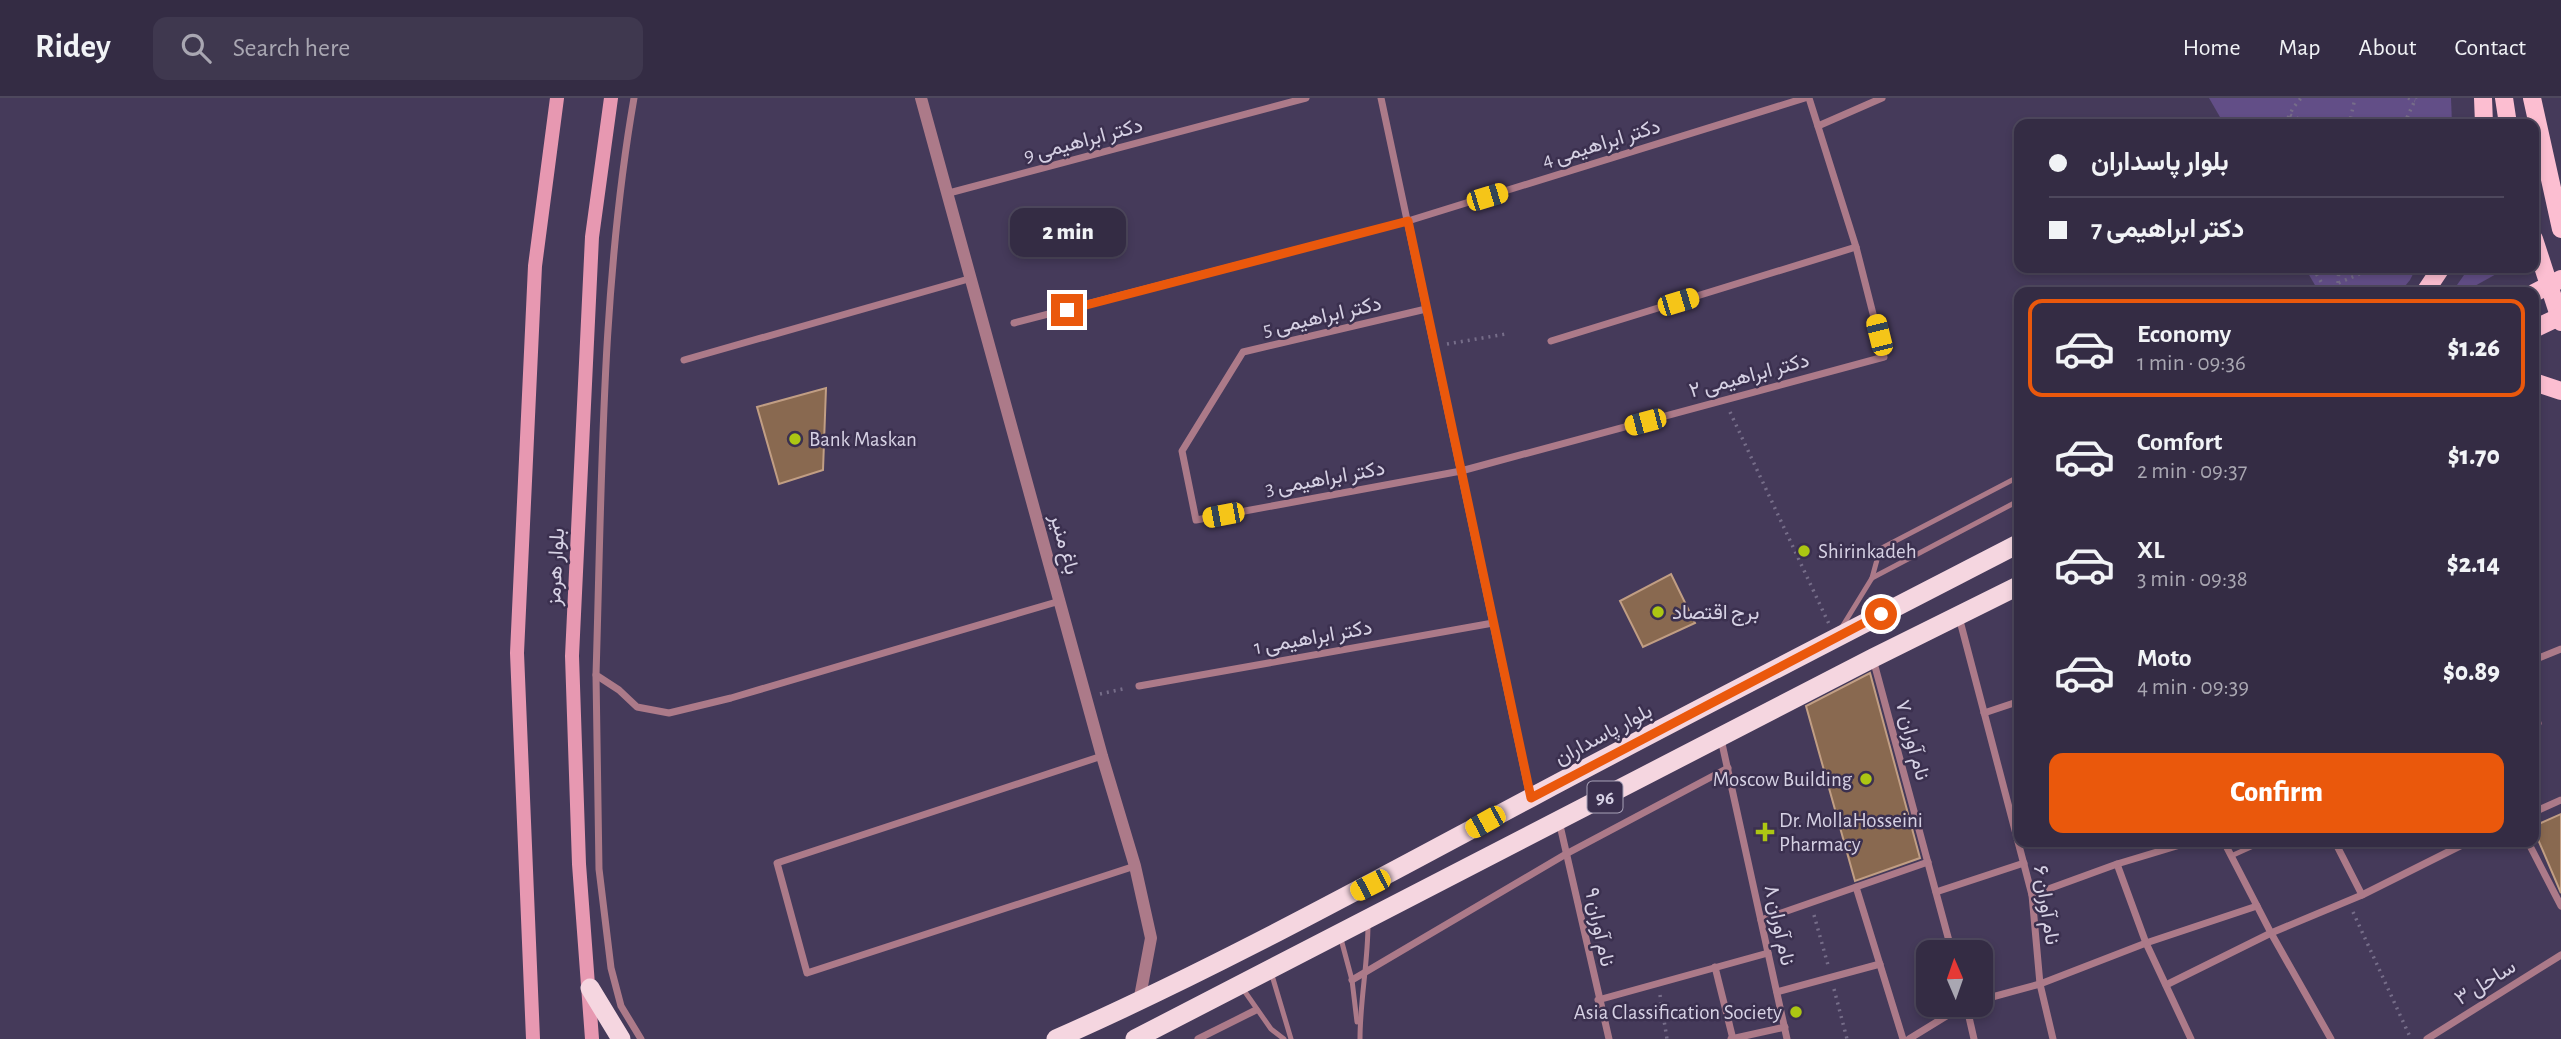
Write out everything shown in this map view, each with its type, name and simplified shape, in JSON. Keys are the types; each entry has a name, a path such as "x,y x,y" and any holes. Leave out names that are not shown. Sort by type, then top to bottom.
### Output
{"highway":[{"name":"بلوار پاسداران","path":"1056,1039 1250,948 2014,546"},
{"name":"96","path":"1135,1039 1160,1034 1241,986 1873,658 2014,588"},
{"path":"590,988 621,1039"}],"main road":[{"name":"بلوار هرمز","path":"533,1039 517,653 535,266 557,98"},
{"name":"بلوار هرمز","path":"593,1039 579,864 572,656 592,237 611,98"},
{"path":"2483,98 2484,119"},
{"path":"2504,98 2507,119"},
{"path":"2532,98 2537,119"},
{"path":"2539,130 2561,229"},
{"path":"2539,199 2551,199 2561,190"},
{"path":"2539,254 2561,322"},
{"path":"2539,290 2561,279"},
{"path":"2539,327 2561,316"},
{"path":"2539,384 2561,391"}],"street":[{"path":"634,98 623,162 611,303 597,675 599,869 611,968 621,1006 640,1039"},
{"name":"باغ منیر","path":"921,98 1102,756 1135,866 1151,938 1139,1002"},
{"name":"دکتر ابراهیمی 9","path":"949,193 1307,98"},
{"path":"1381,98 1531,798"},
{"path":"1550,341 1856,247 1807,98"},
{"name":"دکتر ابراهیمی 4","path":"1014,323 1408,221 1807,98"},
{"path":"1818,126 1882,98"},
{"name":"دکتر ابراهیمی ۲","path":"1461,471 1884,357 1856,247"},
{"path":"684,360 972,278"},
{"name":"دکتر ابراهیمی 5","path":"1196,520 1182,451 1243,352 1426,309"},
{"name":"دکتر ابراهیمی 3","path":"1196,520 1461,471"},
{"path":"597,675 619,690 636,707 669,713 731,698 1060,600"},
{"name":"نام آوران ۶","path":"1959,616 2014,826"},
{"name":"دکتر ابراهیمی 1","path":"1139,686 1493,623"},
{"path":"2539,658 2561,649"},
{"name":"نام آوران ۷","path":"1873,658 1949,940"},
{"path":"1984,713 2014,703"},
{"name":"نام آوران ۸","path":"1721,737 1787,1039"},
{"path":"1102,756 777,863 807,974 1135,866"},
{"path":"1352,980 1566,854 1728,768"},
{"path":"2539,810 2561,800"},
{"name":"نام آوران ۹","path":"1559,821 1609,1039"},
{"name":"نام آوران ۶","path":"2020,847 2032,895 2040,984 2053,1039"},
{"path":"2032,895 2173,847"},
{"path":"2226,847 2331,1039"},
{"path":"2338,847 2362,895"},
{"path":"2166,985 2271,933 2362,895 2458,847"},
{"path":"2531,847 2561,906"},
{"path":"1761,920 1928,862"},
{"path":"1936,892 2024,863"},
{"path":"2117,864 2146,943 2191,1039"},
{"path":"1856,887 1903,1039"},
{"path":"1993,997 2040,984 2146,943 2257,906"},
{"path":"1598,1000 1768,953"},
{"name":"ساحل ۳","path":"2427,1039 2561,955"},
{"path":"1777,992 1880,964"},
{"path":"1716,967 1732,1039 1785,1027"},
{"path":"1198,1039 1256,1010"},
{"path":"1909,1039 1945,1017"},
{"path":"1969,1017 1974,1039"}],"lane":[{"path":"1835,638 1872,578 1880,549 2014,479"},
{"path":"1872,578 2014,503"},
{"path":"2231,856 2251,847"},
{"path":"1359,1039 1368,920"},
{"path":"1340,935 1352,980 1359,1039"},
{"path":"1271,971 1291,1039"},
{"path":"1241,986 1271,1029 1284,1039"}],"path":[{"path":"2287,119 2301,98"},
{"path":"2351,119 2356,98"},
{"path":"2408,98 2416,99 2407,117 2410,119"},
{"path":"2289,115 2298,119"},
{"path":"2338,283 2339,273"},
{"path":"2334,287 2362,273"},
{"path":"1434,346 1506,334"},
{"path":"1724,400 1835,638"},
{"path":"1087,697 1139,686"},
{"path":"2348,901 2411,1039"},
{"path":"1658,983 1667,1039"}],"shaded area":[{"path":"2209,98 2451,98 2452,119 2221,119"},
{"path":"2308,273 2414,273 2404,287 2316,287"},
{"path":"2465,273 2498,273 2473,287 2456,287"}],"building":[{"name":"Bank Maskan","path":"826,388 823,470 779,484 757,407"},
{"name":"برج اقتصاد","path":"1671,574 1695,623 1643,647 1620,601"},
{"name":"Moscow Building","path":"1870,673 1920,858 1855,881 1806,706"},
{"path":"2561,814 2561,893 2539,842 2539,824"}],"place":[{"name":"Bank Maskan","path":"795,439"},
{"name":"Shirinkadeh","path":"1804,551"},
{"name":"برج اقتصاد","path":"1658,612"},
{"name":"Moscow Building","path":"1866,779"},
{"name":"Dr. MollaHosseini Pharmacy","path":"1765,832"},
{"name":"Asia Classification Society","path":"1796,1012"}],"route":[{"path":"1067,310 1408,221 1531,798 1881,614"}]}
